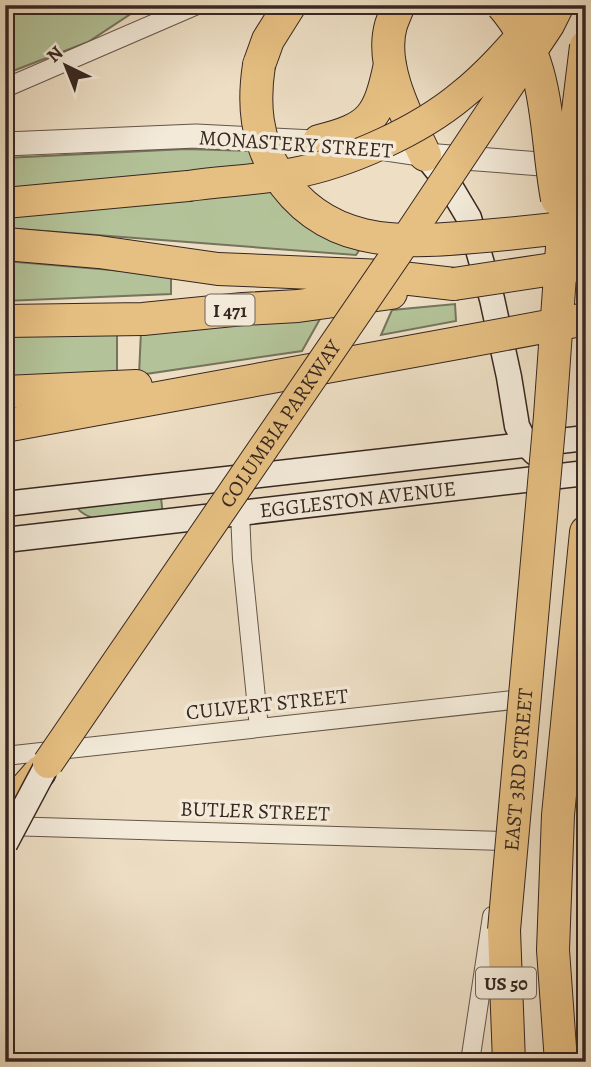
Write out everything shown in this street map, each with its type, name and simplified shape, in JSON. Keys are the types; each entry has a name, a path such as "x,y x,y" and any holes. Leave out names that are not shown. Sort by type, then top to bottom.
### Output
{"highway":[{"path":"290,5 268,40 259,65 255,91 257,126 267,155 289,190 333,225 373,238 411,241 574,229 552,173 546,114 534,60 520,28 502,5"},
{"path":"399,5 388,44 390,62 403,108 425,155"},
{"path":"5,203 294,173 337,161 384,142 433,116 461,96 499,62 547,5"},
{"name":"COLUMBIA PARKWAY","path":"48,763 397,253 549,25 559,5"},
{"name":"US 50","path":"510,1053 504,930 549,429 574,229 586,46"},
{"path":"319,141 349,134 364,124 376,111 383,96 390,62"},
{"path":"5,244 112,254 218,270 384,276 454,284"},
{"name":"I 471","path":"5,321 144,319 298,306 586,264"},
{"path":"5,426 586,319"},
{"path":"5,392 143,385 210,375 346,364"},
{"name":"US 50","path":"561,1062 553,950 554,910 559,802 584,548"},
{"path":"5,812 48,763"}],"main road":[{"path":"425,155 450,186 469,218 492,299 517,426 526,444 558,476"},
{"name":"EGGLESTON AVENUE","path":"5,504 584,435"},
{"name":"EAST 3RD STREET","path":"558,476 584,435"},
{"name":"EGGLESTON AVENUE","path":"5,540 586,473"},
{"name":"COLUMBIA PARKWAY","path":"5,844 48,763"}],"street":[{"path":"5,88 197,5"},
{"name":"MONASTERY STREET","path":"5,144 196,136 319,141 425,155 586,168"},
{"name":"EAST 3RD STREET","path":"470,1062 503,841 534,697 547,607 558,476"},
{"path":"240,512 242,559 259,728"},
{"name":"CULVERT STREET","path":"5,756 534,697"},
{"name":"BUTLER STREET","path":"5,826 503,841"}],"green space":[{"path":"5,5 129,5 132,13 88,42 5,74"},
{"path":"186,149 253,151 263,164 5,193 5,158"},
{"path":"275,191 360,249 356,255 5,228 5,214"},
{"path":"5,261 171,275 171,294 5,301"},
{"path":"455,304 456,321 381,335 392,310"},
{"path":"320,319 302,351 139,375 141,331"},
{"path":"5,333 117,333 117,378 5,385"},
{"path":"161,498 163,515 129,519 93,518 76,506"}]}
